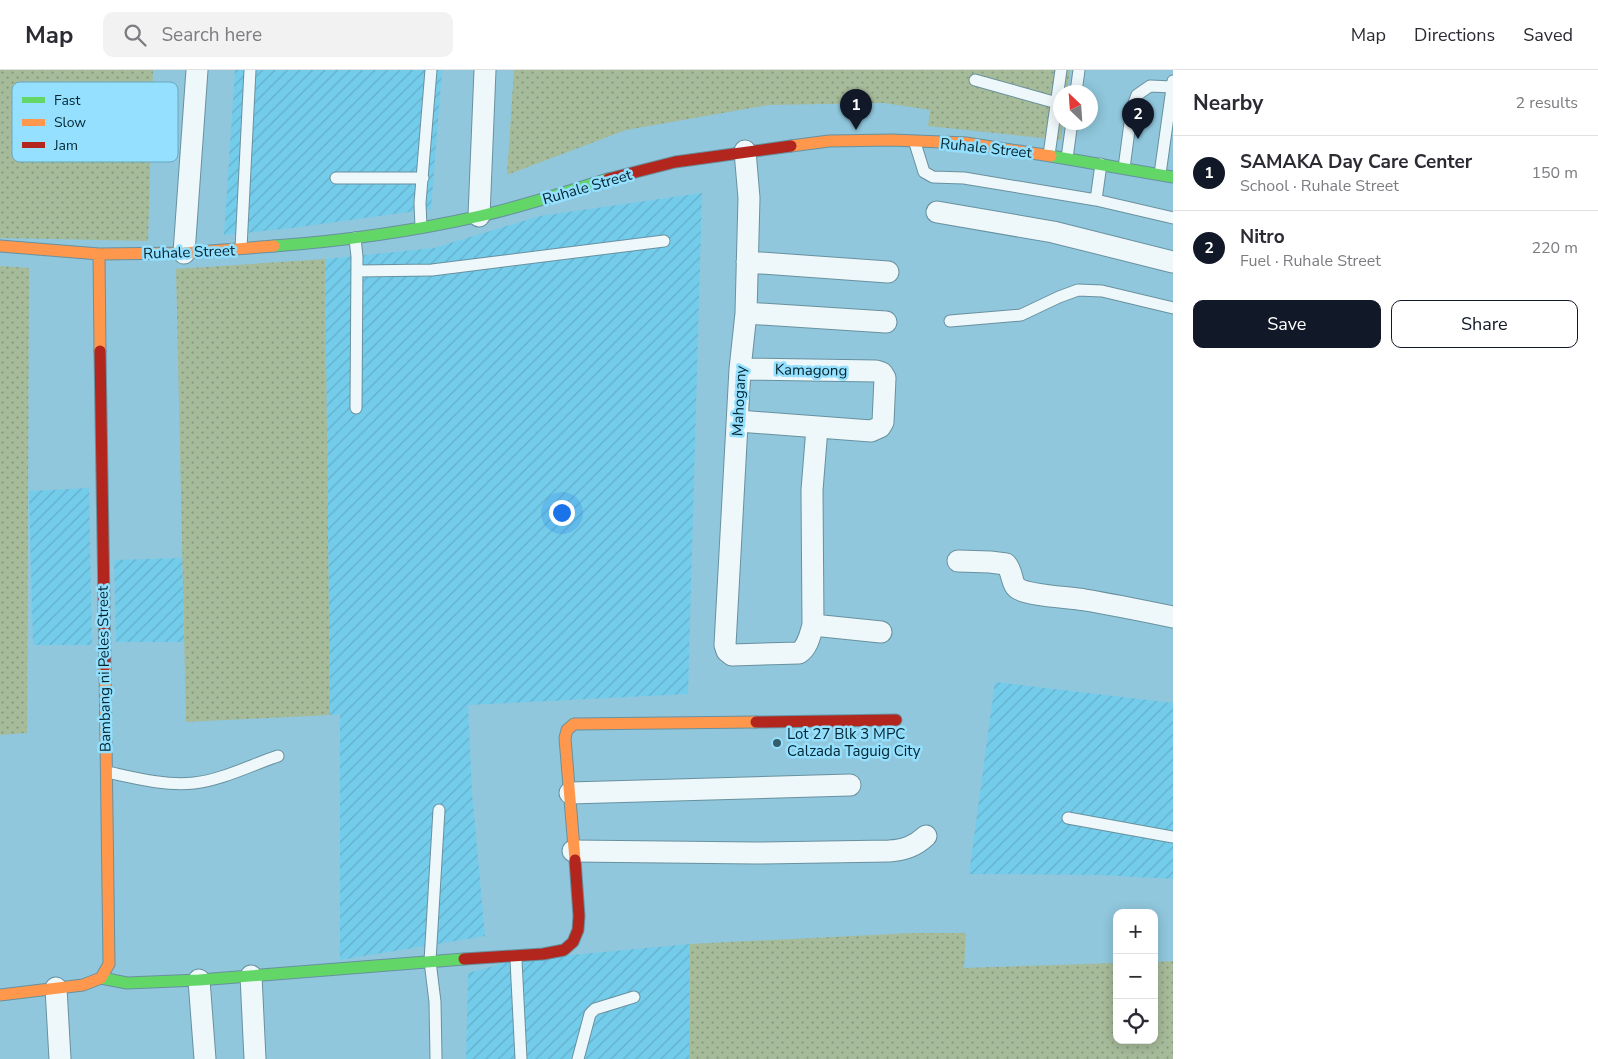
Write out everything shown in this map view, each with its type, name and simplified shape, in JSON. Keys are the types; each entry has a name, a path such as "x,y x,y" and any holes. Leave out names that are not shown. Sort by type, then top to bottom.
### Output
{"street":[{"path":"184,253 196,70"},
{"path":"479,216 485,70"},
{"name":"Ruhale Street","path":"0,246 99,254 184,253 241,250 355,238 479,216 675,162 829,141 892,140 966,143 1067,158 1173,177"},
{"name":"Mahogany","path":"745,151 749,198 746,313 740,369 725,645 727,651 732,654 799,653 805,649 813,625"},
{"path":"937,212 1053,232 1173,262"},
{"name":"Bambang ni Peles Street","path":"99,254 109,964 102,978"},
{"path":"747,262 888,272"},
{"path":"746,313 886,322"},
{"name":"Kamagong","path":"740,369 876,371 882,373 885,378 883,422 880,427 872,431 817,428"},
{"path":"738,421 817,428 812,490 813,625 881,632"},
{"path":"958,561 1006,564 1011,571 1013,584 1024,592 1084,600 1173,617"},
{"path":"0,995 83,985 102,978 127,984 199,980 430,961 543,954 564,950 573,942 578,930 579,916 565,738 567,730 574,724 896,720"},
{"path":"570,793 850,785"},
{"path":"573,851 756,854 889,851 904,850 917,844 926,836"},
{"path":"251,976 255,1059"},
{"path":"199,980 204,1059"},
{"path":"56,988 60,1059"}],"lane":[{"path":"241,250 250,70"},
{"path":"421,227 420,202 431,70"},
{"path":"1059,85 1061,70"},
{"path":"1077,85 1079,70"},
{"path":"975,80 1053,101"},
{"path":"1124,168 1132,108 1137,95 1150,86 1173,84 1160,174"},
{"path":"1048,156 1053,126"},
{"path":"1067,158 1071,130"},
{"path":"915,142 924,172 933,177 964,178 1096,200 1173,218"},
{"path":"1096,200 1101,164"},
{"path":"336,178 423,178"},
{"path":"355,238 357,270 356,408"},
{"path":"357,270 432,270 664,242"},
{"path":"950,321 1021,315 1078,290 1102,291 1173,308"},
{"path":"105,772 172,784 195,782 222,776 278,756"},
{"path":"436,1059 435,1002 430,961 439,810"},
{"path":"1068,818 1173,837"},
{"path":"518,955 516,960 522,1059"},
{"path":"578,1059 590,1014 595,1010 634,997"}],"shaded area":[{"path":"235,70 442,70 431,209 292,228 224,235"},
{"path":"702,193 688,694 468,705 472,793 485,936 340,960 340,714 330,715 325,259 434,248 540,216"},
{"path":"89,488 92,645 33,645 29,491"},
{"path":"182,558 184,642 116,642 114,560"},
{"path":"995,682 1173,703 1173,879 1102,875 969,874"},
{"path":"690,944 689,1059 466,1059 468,973 516,960"}],"green space":[{"path":"0,70 153,70 153,82 12,82 12,162 150,162 148,241 0,238"},
{"path":"514,70 1070,70 1068,85 1053,85 1053,130 1062,130 1061,140 928,126 930,110 884,103 769,105 626,130 507,175"},
{"path":"325,259 330,715 186,722 176,269"},
{"path":"0,266 29,268 27,733 0,735"},
{"path":"914,933 966,933 964,968 1113,963 1113,1044 1158,1044 1158,962 1173,961 1173,1059 689,1059 690,944"}],"traffic: fast":[{"path":"1051,156 1173,177"},
{"path":"274,246 378,235 480,216 545,199 608,179"},
{"path":"101,978 127,983 199,980 464,959"}],"traffic: slow":[{"path":"791,146 829,141 892,140 966,143 1051,156"},
{"path":"0,246 99,254 184,253 274,246"},
{"path":"99,254 100,351"},
{"path":"0,995 83,985 101,978 109,964 105,666"},
{"path":"575,860 565,738 567,730 574,724 756,722"}],"traffic: jam":[{"path":"608,179 675,162 791,146"},
{"path":"100,351 105,666"},
{"path":"756,722 896,720"},
{"path":"464,959 543,954 564,950 573,942 578,930 579,916 575,860"}],"place":[{"name":"SAMAKA Day Care Center","path":"856,130"},
{"name":"Nitro","path":"1138,139"},
{"name":"Lot 27 Blk 3 MPC Calzada Taguig City","path":"777,743"}]}
